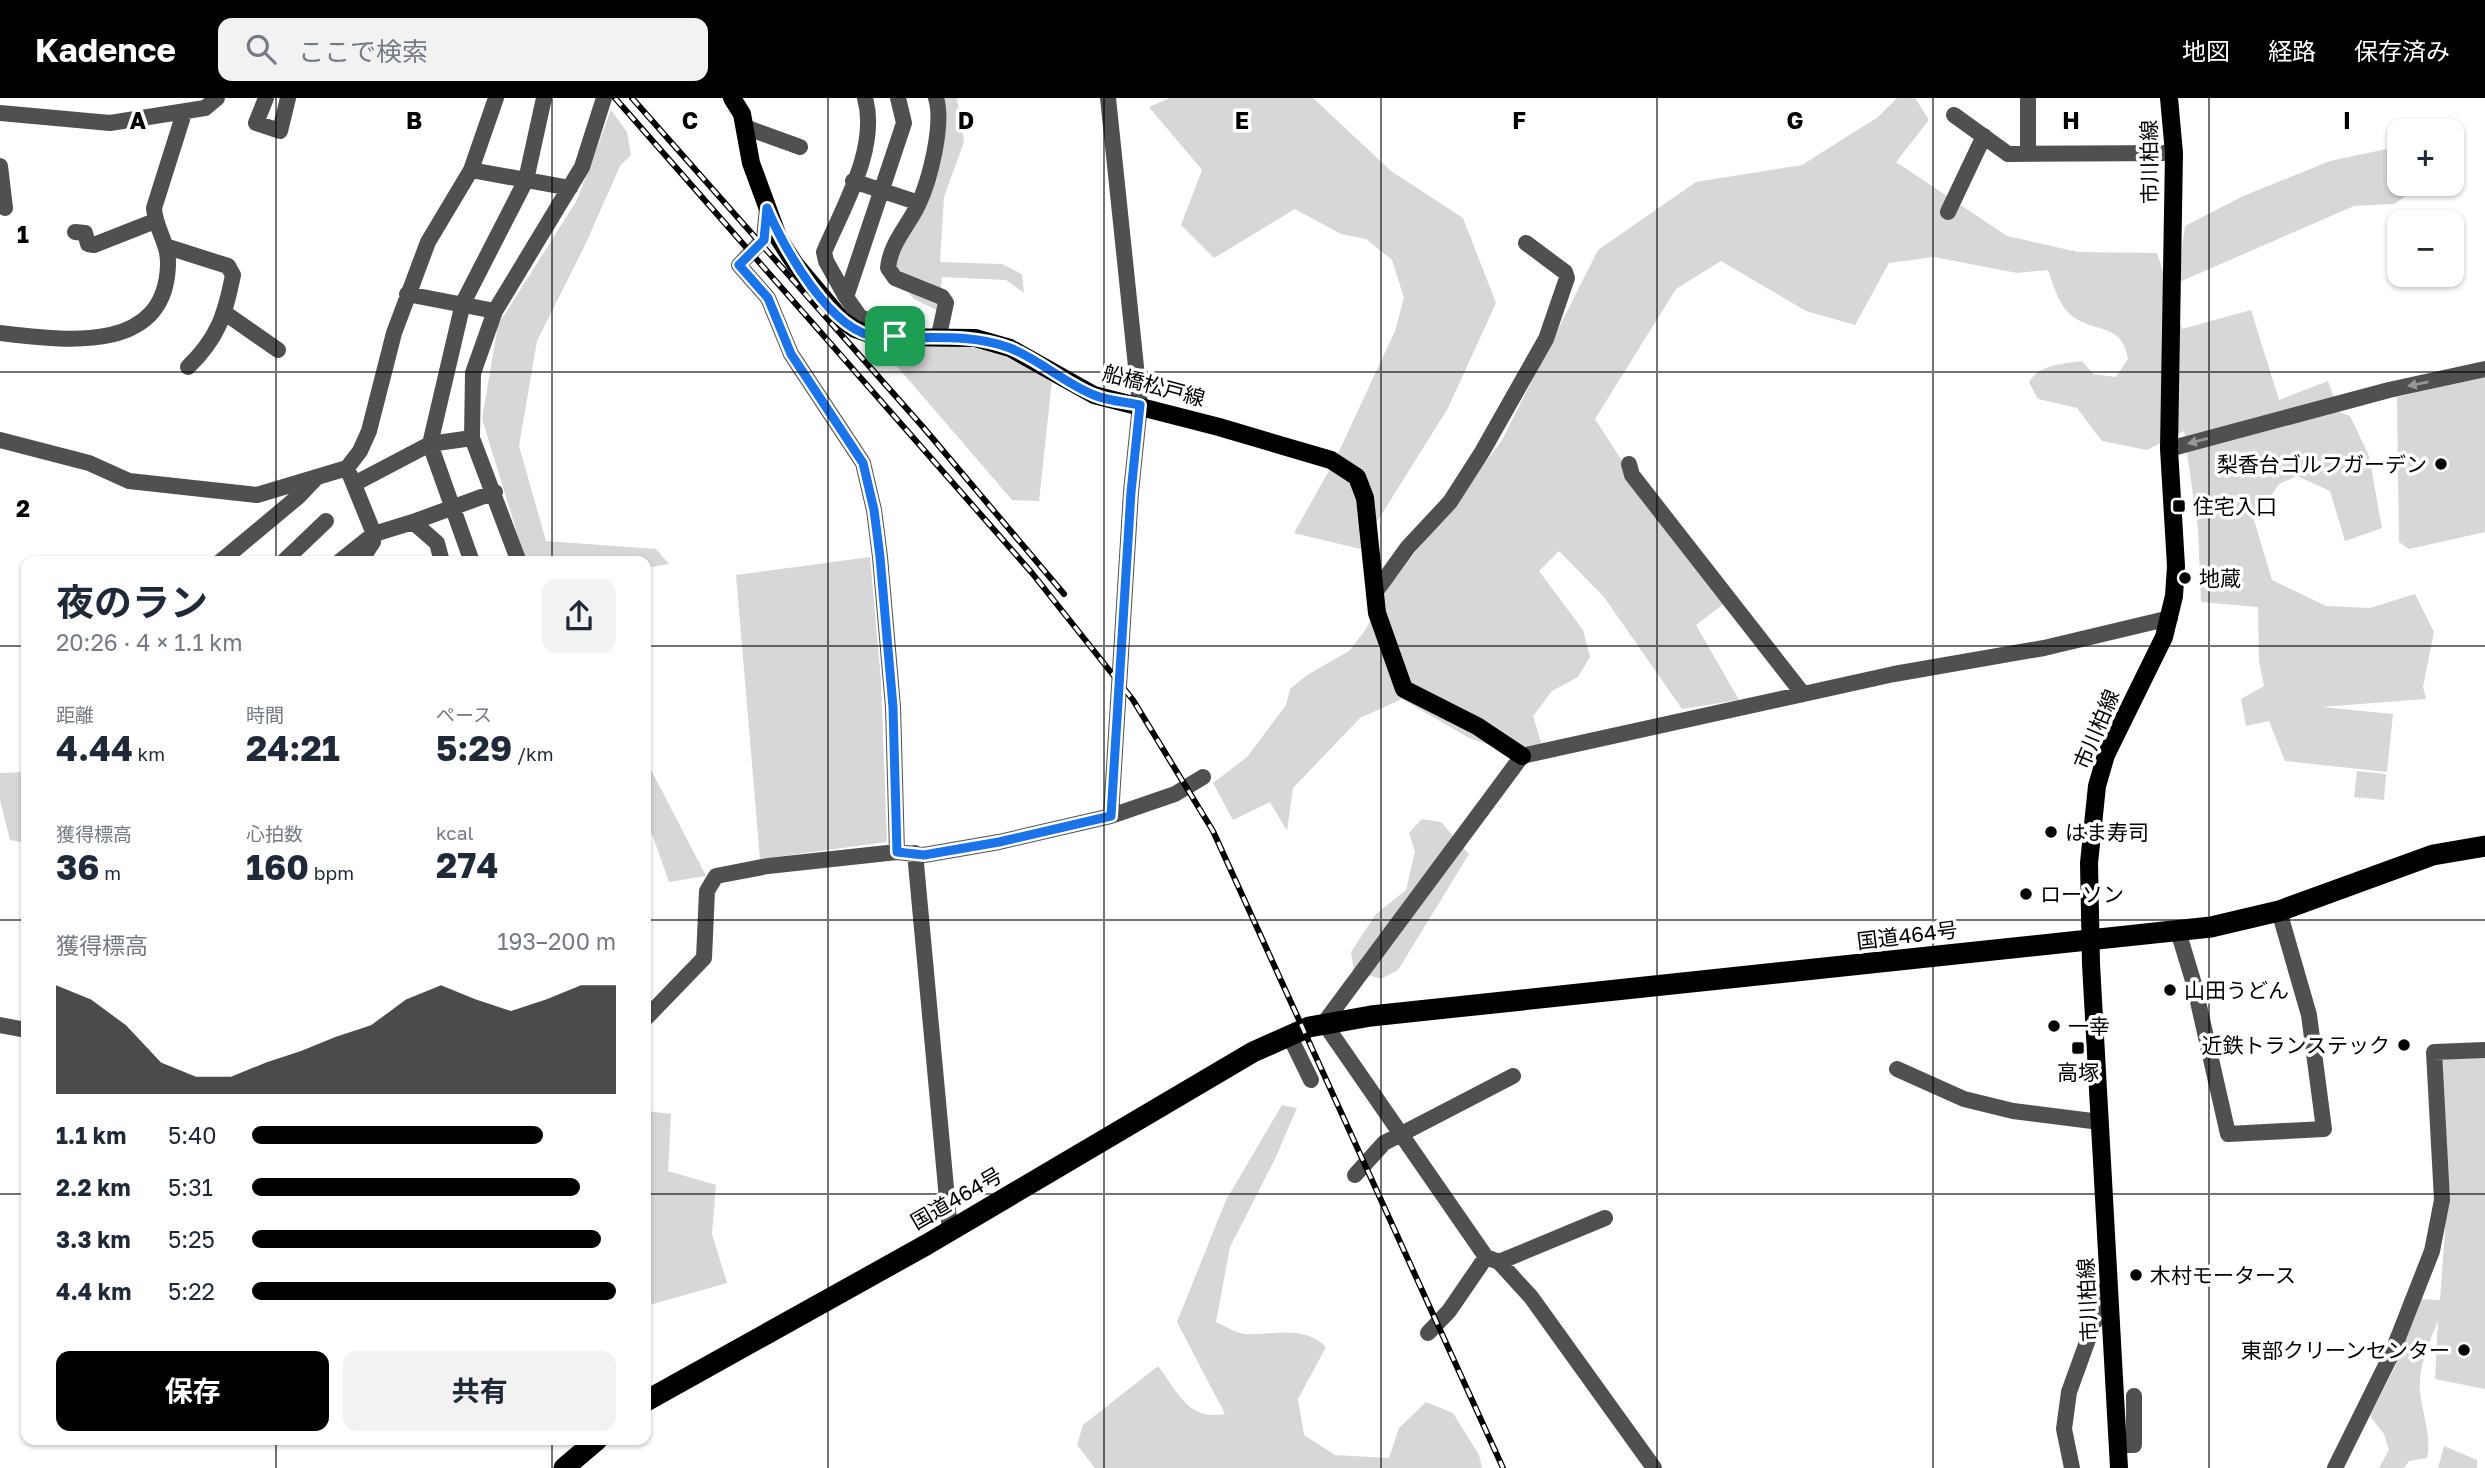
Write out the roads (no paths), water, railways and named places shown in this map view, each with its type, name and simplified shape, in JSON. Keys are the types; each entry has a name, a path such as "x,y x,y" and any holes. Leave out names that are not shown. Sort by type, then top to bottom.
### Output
{"highway":[{"name":"国道464号","path":"651,1398 950,1231 1233,1064 1289,1035 1324,1023 2239,923 2433,855 2485,846"},
{"path":"577,1464 593,1445"}],"main road":[{"name":"船橋松戸線","path":"732,98 742,114 751,163 779,239 795,264 842,320 869,335 975,338 1010,348 1094,395 1140,405 1331,460 1351,471 1360,482 1365,498 1377,613 1404,689 1477,726 1522,756"},
{"name":"市川柏線","path":"2119,1468 2090,939 2089,863 2097,786 2120,723 2155,657 2170,618 2176,566 2169,449 2174,153 2169,98"}],"street":[{"path":"0,113 31,106 110,123 184,113 205,108 217,98"},
{"path":"266,98 256,123 280,131 288,98"},
{"path":"0,440 89,463 129,481 257,495 347,468 360,451 369,431 407,294 436,224 471,170 496,98"},
{"path":"470,556 430,444 463,303 526,180 544,98"},
{"path":"517,556 495,492 472,438 473,373 495,311 582,167 604,98"},
{"path":"865,98 868,127 853,181 824,252 826,261 860,317 884,327 895,336"},
{"path":"846,297 904,122 898,98"},
{"path":"936,98 939,107 934,155 919,203 889,254 887,268 895,278 942,297 946,303 939,335"},
{"path":"1108,98 1140,405 1131,492 1124,641 1111,816"},
{"path":"2028,98 2028,154"},
{"path":"0,333 65,341 127,331 147,318 162,299 169,267 168,247 155,221 154,208 184,113"},
{"path":"1954,115 2008,154 2174,153"},
{"path":"745,127 800,147"},
{"path":"1948,212 1984,136"},
{"path":"0,166 5,208"},
{"path":"471,170 570,188"},
{"path":"853,181 919,203"},
{"path":"767,208 764,240 742,258 739,265 768,298 791,354 863,463 874,510 893,707 897,852"},
{"path":"75,232 85,233 88,244 94,245 155,221"},
{"path":"1374,594 1408,547 1450,502 1531,369 1545,340 1567,278 1562,268 1526,243"},
{"path":"168,247 228,266 233,275 225,313 208,348 188,367"},
{"path":"407,294 495,311"},
{"path":"225,313 278,350"},
{"path":"2169,449 2389,390 2485,369"},
{"path":"354,484 430,444 472,438"},
{"path":"1629,464 1632,475 1803,694"},
{"path":"347,468 374,534 373,542 364,556"},
{"path":"239,556 315,479"},
{"path":"346,556 374,534 495,492"},
{"path":"289,556 326,521"},
{"path":"413,522 437,543 440,556"},
{"path":"1654,1468 1597,1391 1569,1346 1531,1297 1492,1260 1399,1134 1324,1023 1522,756 1894,674 2044,648 2170,618"},
{"path":"651,1013 704,958 707,891 716,876 768,866 897,852 924,855 999,842 1111,816 1175,794 1203,777"},
{"path":"915,853 950,1231"},
{"path":"2178,931 2194,984 2228,1133 2323,1129 2309,1016 2279,911"},
{"path":"0,1025 21,1029"},
{"path":"1289,1035 1311,1080"},
{"path":"2335,1468 2392,1353 2432,1251 2442,1200 2434,1052 2485,1050"},
{"path":"1897,1069 1964,1099 2013,1111 2100,1122"},
{"path":"1355,1175 1384,1143 1513,1076"},
{"path":"1428,1332 1492,1260 1605,1219"},
{"path":"2072,1468 2064,1429 2069,1391 2093,1331 2109,1278"},
{"path":"2118,1446 2134,1445 2134,1396"}],"railway":[{"path":"615,98 1032,573 1133,700 1213,831 1503,1468"},
{"path":"632,98 923,427 1064,594"}],"place":[{"name":"梨香台ゴルフガーデン","path":"2441,464"},
{"name":"住宅入口","path":"2179,506"},
{"name":"地蔵","path":"2185,578"},
{"name":"はま寿司","path":"2051,832"},
{"name":"ローソン","path":"2026,894"},
{"name":"山田うどん","path":"2170,990"},
{"name":"一幸","path":"2054,1026"},
{"name":"近鉄トランステック","path":"2404,1045"},
{"name":"高塚","path":"2078,1048"},
{"name":"木村モータース","path":"2136,1275"},
{"name":"東部クリーンセンター","path":"2464,1350"}]}
